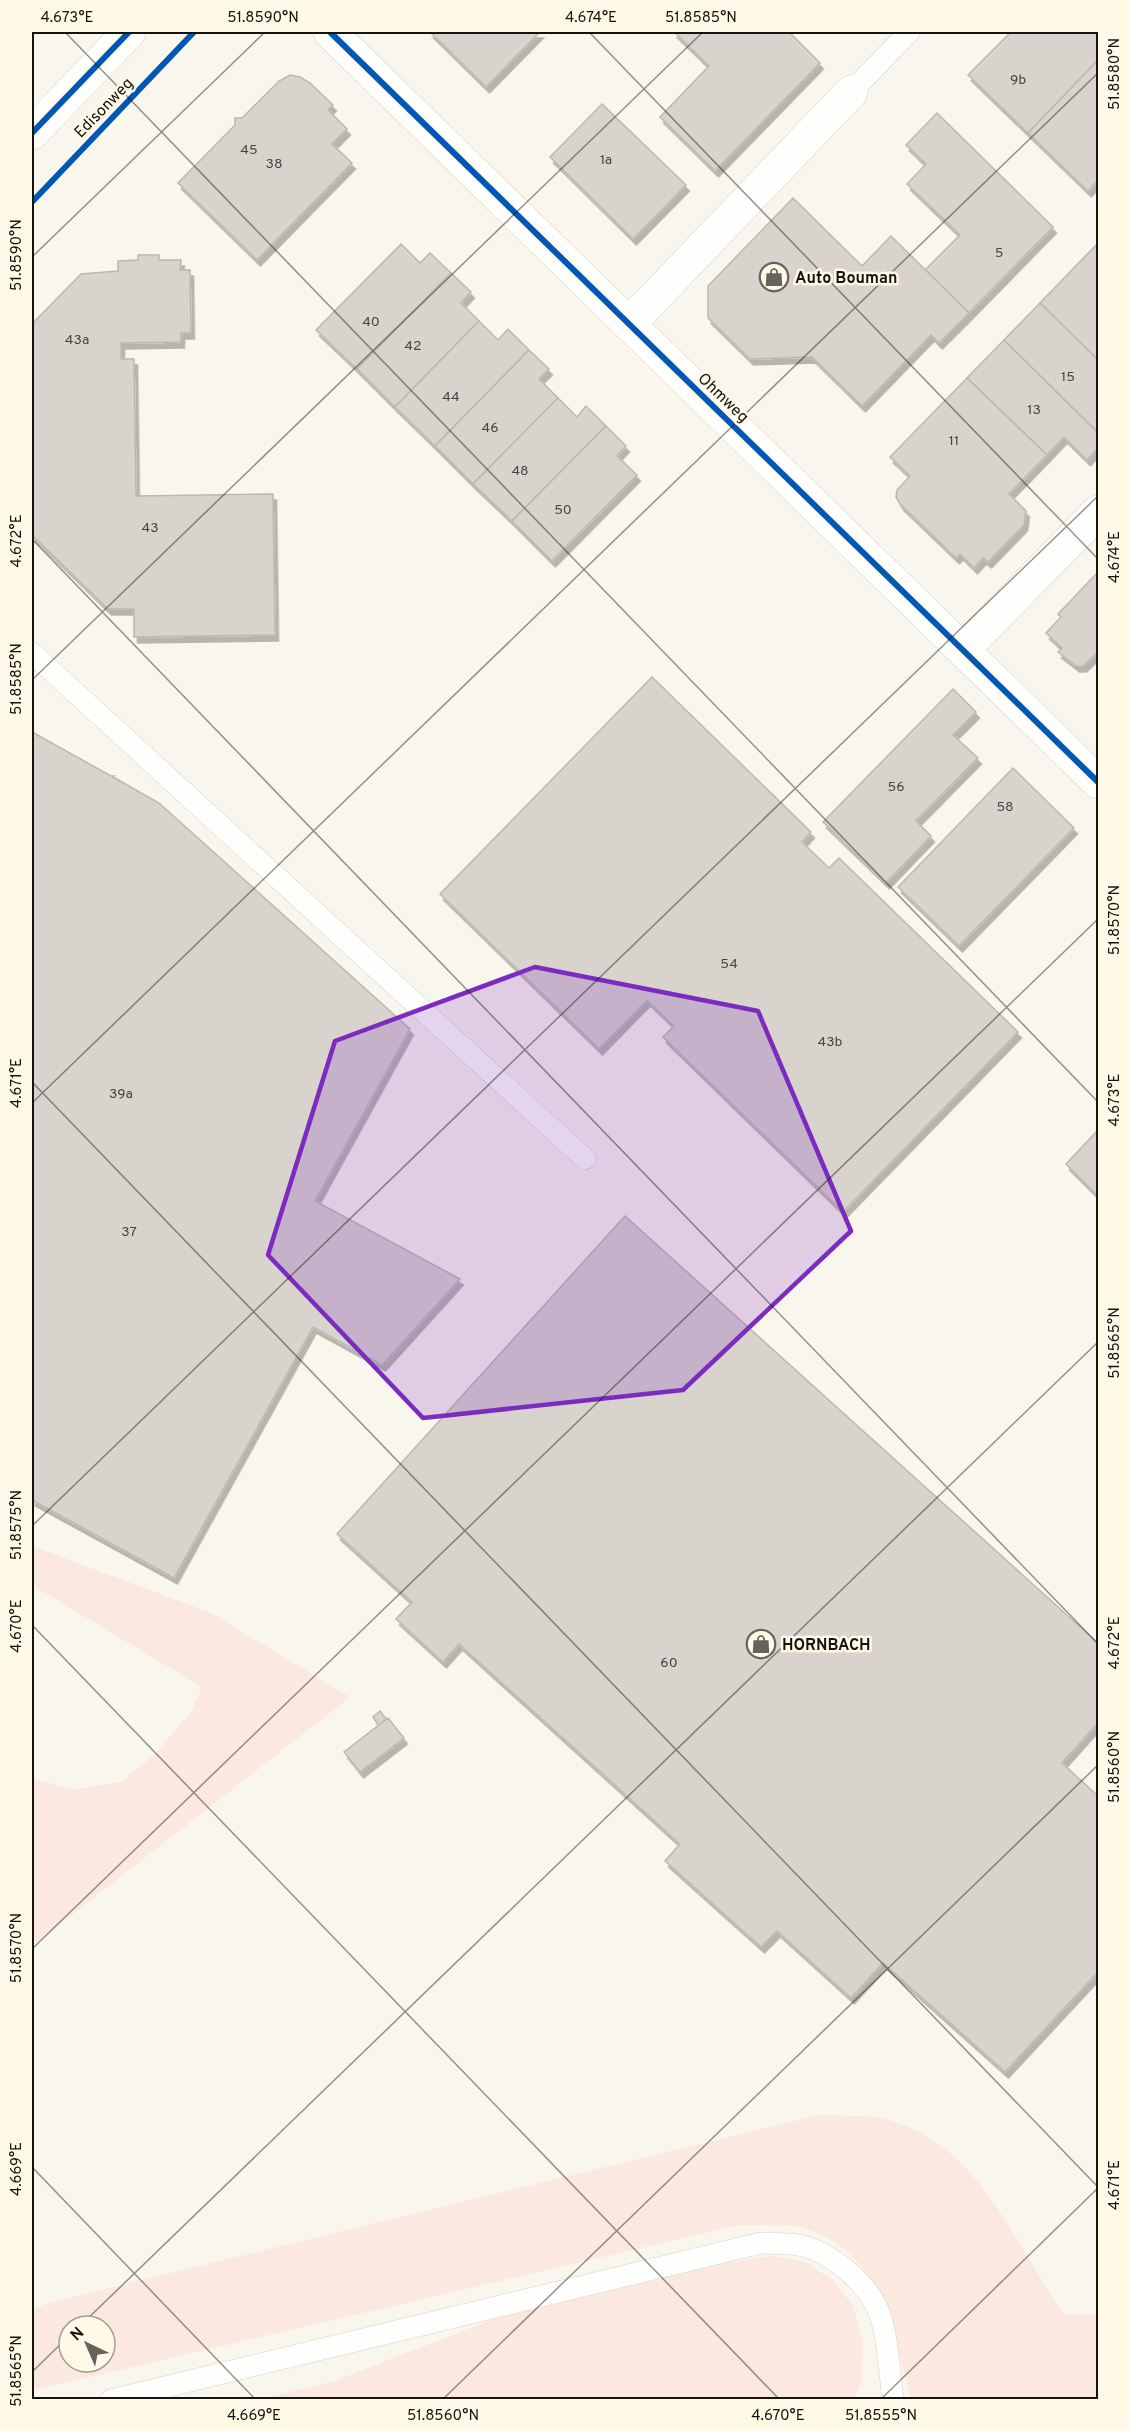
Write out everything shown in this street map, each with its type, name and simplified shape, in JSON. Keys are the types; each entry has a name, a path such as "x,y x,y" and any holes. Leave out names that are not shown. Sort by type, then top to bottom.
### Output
{"street":[{"name":"Edisonweg","path":"32,133 129,32"},
{"name":"Ohmweg","path":"330,32 1098,782"},
{"path":"629,324 851,92"},
{"path":"963,650 1098,512"}],"lane":[{"path":"851,92 909,32"},
{"path":"32,652 585,1158"},
{"path":"111,2400 761,2243 798,2246 823,2253 845,2268 865,2289 881,2317 893,2400"},
{"path":"153,2400 176,2384"}],"highlighted area":[{"path":"535,967 758,1011 851,1231 683,1390 423,1418 268,1255 335,1041"}],"shaded area":[{"path":"32,1546 211,1613 350,1697 36,1943 32,1937 32,1778 72,1790 121,1782 155,1754 191,1712 202,1687 32,1585"},
{"path":"819,2115 871,2117 888,2120 920,2132 947,2151 971,2174 992,2200 1065,2315 1098,2314 1098,2399 913,2399 888,2318 878,2293 865,2271 848,2252 827,2237 793,2226 739,2225 117,2371 117,2314 57,2314 57,2374 102,2374 38,2389 32,2386 32,2310 48,2303"},
{"path":"773,2256 805,2262 834,2281 853,2306 863,2342 862,2382 853,2399 256,2400 335,2381 506,2314 727,2263"}],"building":[{"path":"430,32 540,32 486,87"},
{"path":"674,32 789,32 820,63 715,171 660,117 709,66"},
{"path":"1011,32 1098,32 1098,60 1028,133 968,75"},
{"path":"1098,60 1098,180 1088,191 1028,133"},
{"path":"290,75 300,77 310,83 333,105 328,110 347,129 332,144 352,163 257,260 178,183 235,125 235,118 242,118 279,81"},
{"path":"602,104 686,185 633,239 550,157"},
{"path":"937,113 1053,227 969,313 925,270 960,235 907,184 926,164 906,145"},
{"path":"793,198 862,266 891,236 969,313 939,343 931,335 862,406 812,357 750,359 708,318 708,286"},
{"path":"1098,243 1098,360 1040,303"},
{"path":"401,244 420,263 430,253 451,273 357,369 316,330"},
{"path":"138,255 159,255 159,260 181,260 180,270 190,270 191,333 181,333 181,342 121,343 121,359 134,359 136,496 273,494 275,635 134,637 134,609 108,609 32,535 32,324 81,274 118,271 118,261 138,260"},
{"path":"451,273 471,292 461,303 479,321 395,407 357,369"},
{"path":"1040,303 1098,360 1098,433 1004,340"},
{"path":"479,321 498,340 508,329 529,350 435,446 395,407"},
{"path":"1004,340 1098,433 1098,448 1087,460 1064,437 1047,455 967,378"},
{"path":"529,350 549,369 539,379 558,398 473,484 435,446"},
{"path":"967,378 1047,455 1009,494 1026,511 1024,525 988,562 983,558 974,568 960,554 956,558 900,504 896,497 897,490 910,476 890,457"},
{"path":"558,398 577,417 586,406 606,426 512,521 473,484"},
{"path":"606,426 626,446 617,456 637,475 552,561 512,521"},
{"path":"1098,572 1098,652 1083,666 1076,666 1058,652 1062,648 1046,633 1061,617 1058,614"},
{"path":"652,677 811,832 802,842 829,868 839,858 1018,1032 843,1212 663,1037 674,1026 647,1000 599,1049 440,894"},
{"path":"953,689 976,712 953,735 978,758 916,821 931,836 886,883 823,822"},
{"path":"32,732 159,803 410,1029 315,1201 460,1279 382,1365 313,1327 174,1578 32,1500"},
{"path":"1013,768 1074,828 959,946 898,887"},
{"path":"1098,1130 1098,1196 1066,1164"},
{"name":"HORNBACH","path":"625,1216 1098,1643 1098,1723 1062,1763 1098,1796 1098,1972 1005,2072 883,1963 851,1998 777,1931 761,1947 665,1861 680,1844 459,1644 443,1662 396,1619 412,1602 337,1534"},
{"path":"380,1711 387,1720 379,1726 373,1717"},
{"path":"388,1718 404,1738 360,1772 344,1752"}],"cycle path":[{"path":"32,133 129,32"},
{"path":"32,202 194,32"},
{"path":"330,32 1098,782"}],"place":[{"name":"Auto Bouman","path":"774,277"},
{"name":"HORNBACH","path":"761,1644"}]}
